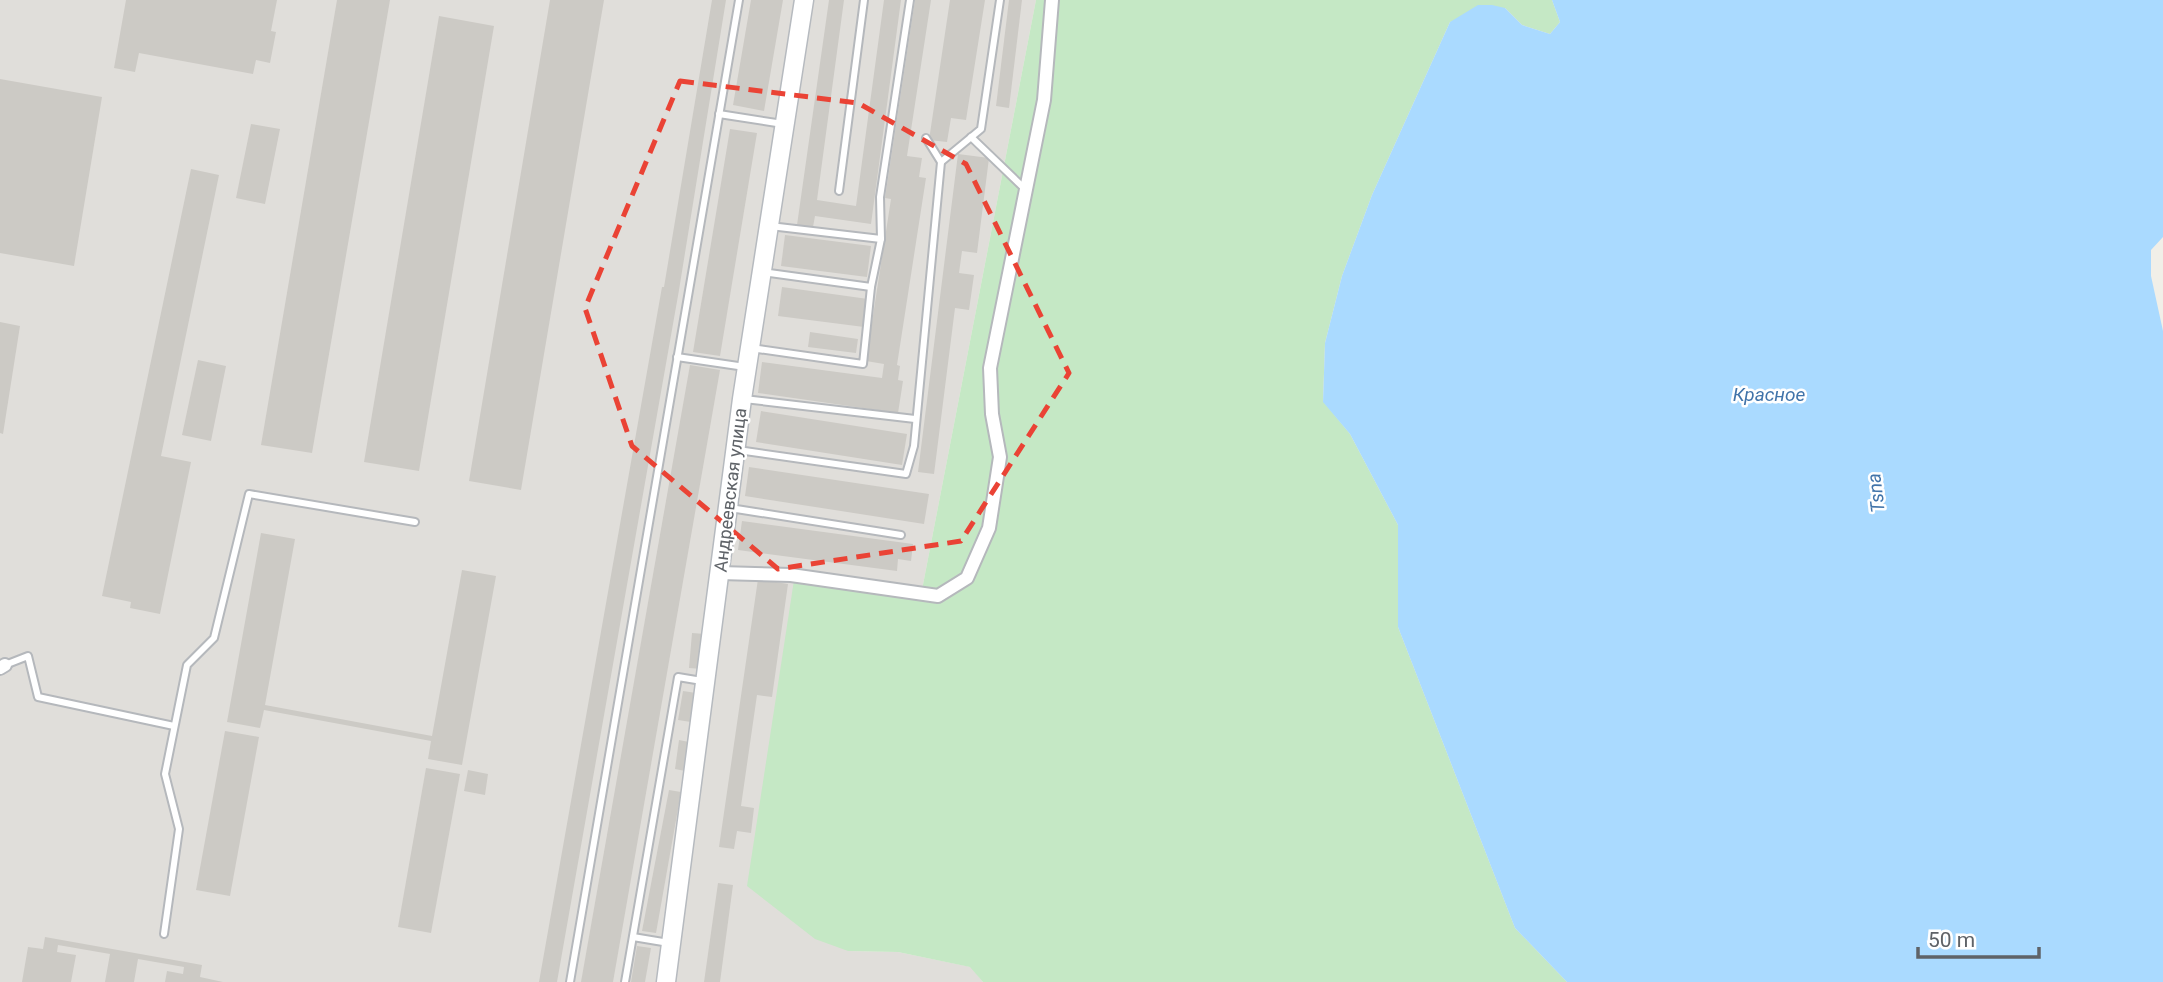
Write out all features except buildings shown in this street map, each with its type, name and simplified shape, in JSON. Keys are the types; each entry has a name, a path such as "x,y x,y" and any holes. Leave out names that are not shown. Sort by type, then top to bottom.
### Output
{"street":[{"name":"Андреевская улица","path":"666,982 742,398 804,0"},
{"path":"720,573 791,575 938,596 967,578 989,528 1000,457 992,414 990,368 1044,100 1052,0"}],"lane":[{"path":"570,982 739,0"},
{"path":"839,191 864,0"},
{"path":"750,348 863,364 871,287 881,239 880,197 910,0"},
{"path":"941,162 981,129 1000,0"},
{"path":"719,114 783,124"},
{"path":"971,137 1026,190"},
{"path":"736,449 906,474 914,446 941,162 926,138"},
{"path":"768,226 881,239"},
{"path":"761,272 871,287"},
{"path":"677,357 747,368"},
{"path":"742,398 915,419"},
{"path":"164,934 180,829 165,774 174,726 187,665 214,638 249,494 415,522"},
{"path":"728,508 901,535"},
{"path":"3,666 29,656 38,697 174,726"},
{"path":"625,982 678,677 705,681"},
{"path":"633,937 671,943"}],"highlighted area":[{"path":"680,81 858,103 966,164 1069,373 961,541 778,569 632,446 585,308"}],"shaded area":[{"path":"0,0 1036,0 921,595 848,951 898,952 971,967 983,982 0,982"}],"green space":[{"path":"1036,0 1552,0 1560,22 1550,34 1522,25 1505,8 1450,22 1372,195 1342,276 1325,343 1323,401 1350,434 1398,525 1398,627 1515,928 1567,982 983,982 970,967 898,952 848,951 815,939 747,886 794,580 921,595"}],"water":[{"name":"Красное","path":"1552,0 2163,0 2163,237 2151,250 2151,276 2163,331 2163,982 1567,982 1515,928 1398,627 1398,525 1350,434 1323,402 1325,343 1342,276 1372,195 1450,22 1478,5 1492,5 1505,8 1522,25 1550,34 1560,22"}],"water label":[{"name":"Tsna","path":"1876,493"}]}
